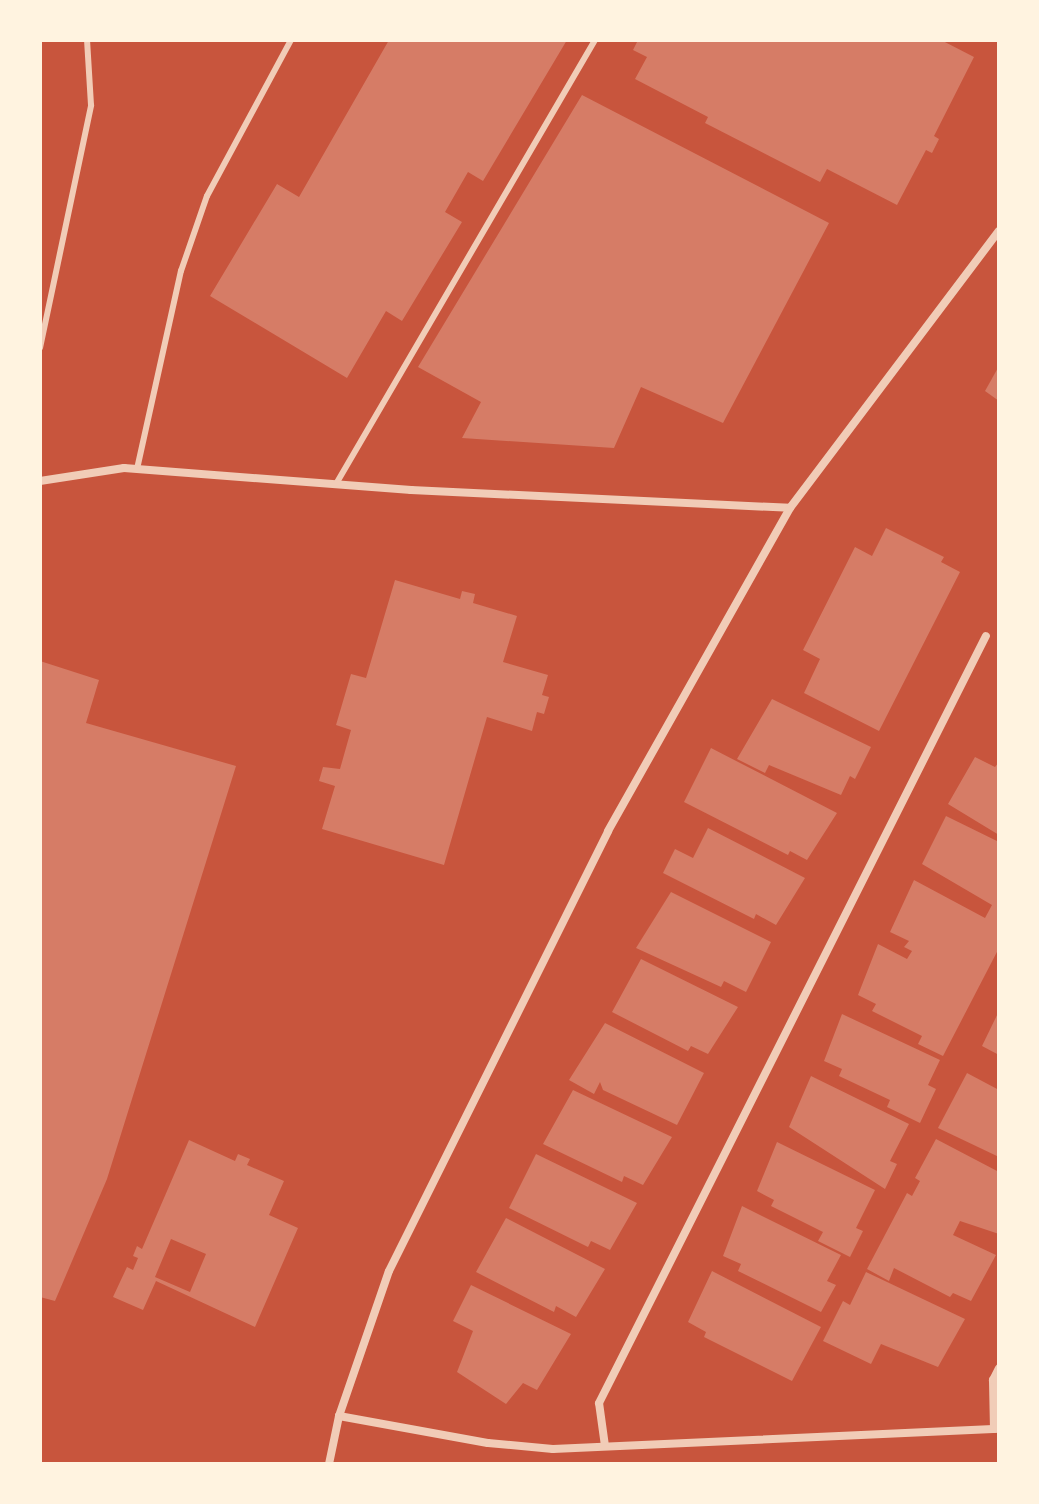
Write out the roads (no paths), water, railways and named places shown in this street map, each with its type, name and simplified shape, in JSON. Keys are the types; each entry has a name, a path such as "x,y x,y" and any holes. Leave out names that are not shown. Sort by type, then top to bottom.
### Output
{"street":[{"path":"329,1464 339,1416 389,1271 457,1128 608,831 790,508 999,231"},
{"path":"41,479 137,469 336,484 790,508"},
{"path":"605,1446 599,1403 986,636"},
{"path":"339,1416 488,1443 553,1449 997,1429 993,1380 999,1368"}],"lane":[{"path":"40,348 82,170 91,105 87,40"},
{"path":"137,469 181,271 207,196 291,40"},
{"path":"336,484 595,40"}]}
